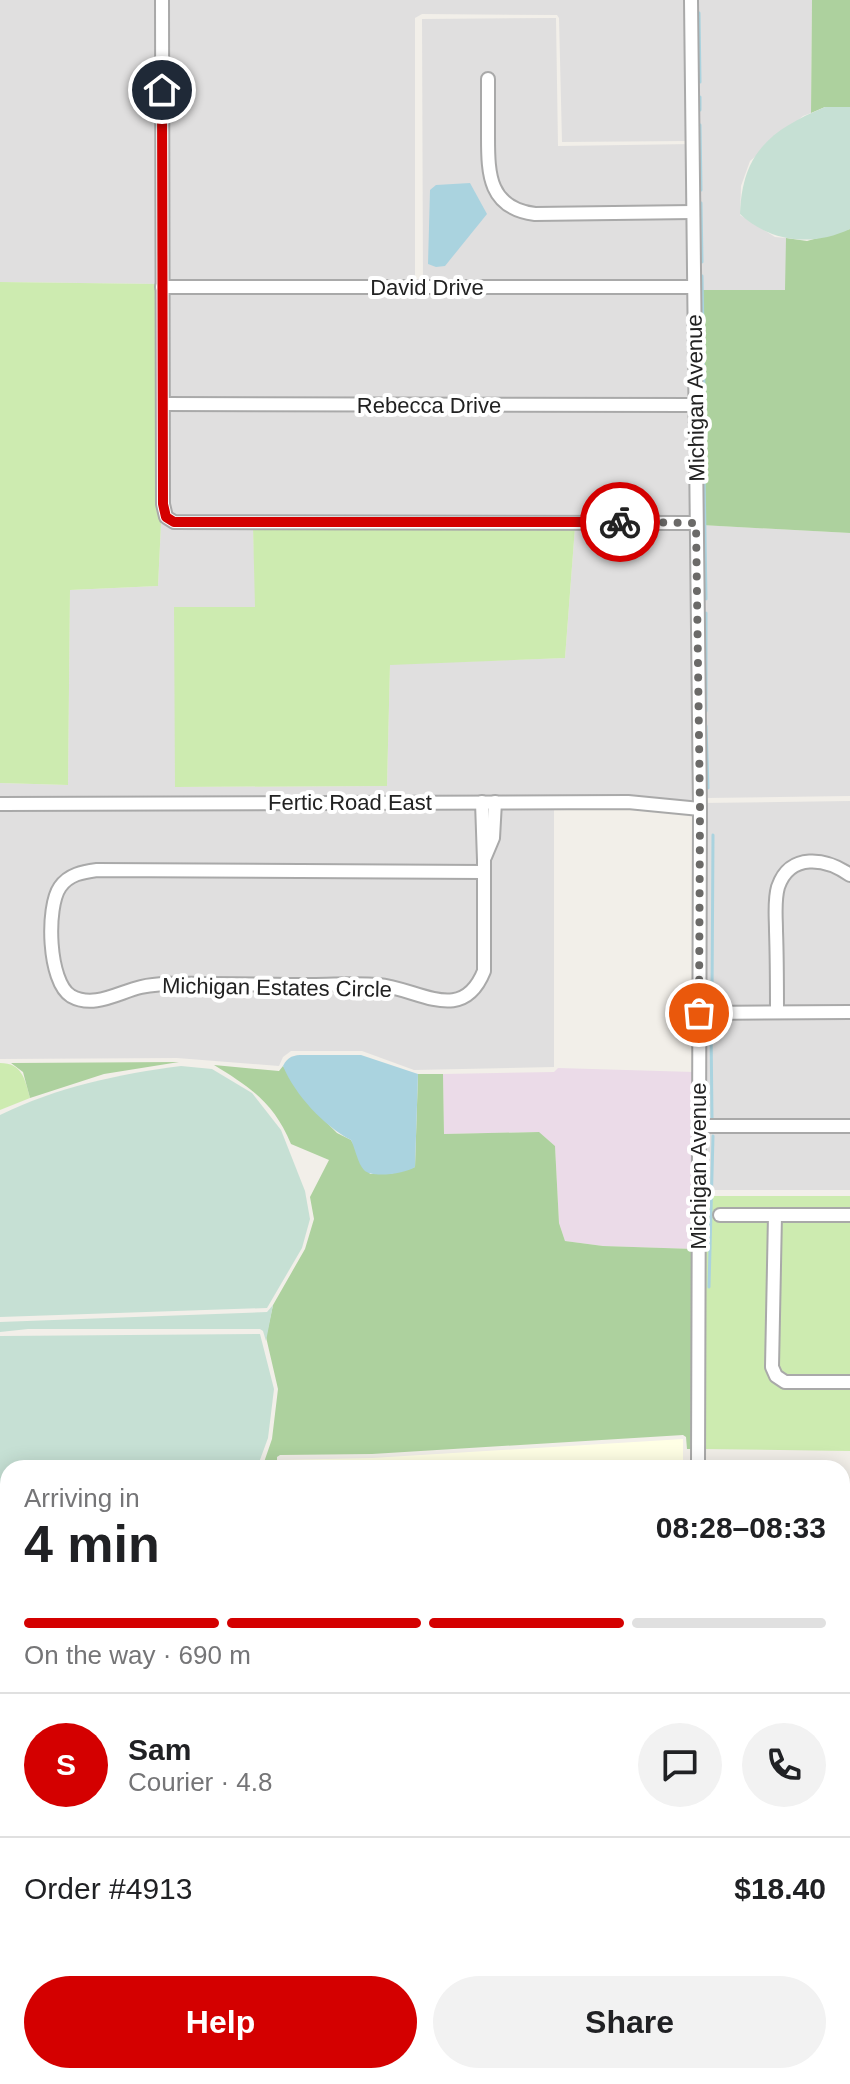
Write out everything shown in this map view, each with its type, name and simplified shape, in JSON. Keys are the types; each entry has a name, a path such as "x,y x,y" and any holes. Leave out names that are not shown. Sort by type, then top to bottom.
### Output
{"street":[{"path":"162,0 163,504 166,517 174,522 696,523"},
{"name":"Michigan Avenue","path":"691,0 700,809 698,1460"},
{"path":"488,79 489,174 497,192 513,207 535,214 693,212"},
{"name":"David Drive","path":"162,287 693,287"},
{"name":"Rebecca Drive","path":"163,404 695,405"},
{"name":"Michigan Estates Circle","path":"484,866 97,870 76,873 62,884 56,894 53,910 54,966 59,983 70,996 87,1001 157,984 379,985 443,1001 457,999 478,985 484,971 484,866 493,838 488,802"},
{"name":"Fertic Road East","path":"0,804 628,802 700,809"},
{"path":"777,1012 776,902 782,879 791,868 813,860 828,862 850,875"},
{"path":"699,1013 850,1012"},
{"path":"698,1126 850,1126"},
{"path":"720,1215 850,1215"},
{"path":"775,1215 772,1367 776,1376 785,1382 850,1382"}],"shaded area":[{"path":"0,0 687,0 688,141 562,142 557,15 422,14 415,18 415,282 0,282"},
{"path":"696,0 812,0 811,113 803,116 750,161 741,186 740,215 775,237 786,238 786,290 697,290"},
{"path":"556,18 558,146 693,144 696,523 166,517 162,287 423,287 422,19"},
{"path":"825,107 850,107 850,229 836,235 806,240 764,231 740,214 746,175 753,159 774,135"},
{"path":"161,524 253,527 256,607 175,607 175,787 387,786 390,664 565,658 575,527 692,527 696,810 0,800 0,783 68,785 70,590 158,586"},
{"path":"701,525 850,533 850,796 704,798"},
{"path":"850,801 850,1190 698,1190 700,803"},
{"path":"0,804 554,804 554,1067 414,1070 362,1051 291,1051 283,1057 279,1066 177,1058 0,1059"},
{"path":"181,1066 212,1069 252,1093 281,1130 305,1191 310,1219 302,1248 267,1308 0,1317 0,1115 89,1083"},
{"path":"558,1068 694,1072 694,1249 603,1246 565,1241 559,1223 555,1146 538,1132 444,1134 443,1074 554,1072"},
{"path":"273,1305 266,1341 260,1329 28,1329 0,1332 0,1322 267,1312"},
{"path":"260,1334 274,1389 268,1438 260,1460 0,1460 0,1336"},
{"path":"683,1439 683,1460 280,1460 372,1458"}],"green space":[{"path":"812,0 850,0 850,107 825,107 811,113"},
{"path":"850,229 850,533 701,525 697,290 785,290 786,238 807,241"},
{"path":"0,282 159,284 161,524 158,586 70,590 68,785 0,783"},
{"path":"253,527 575,527 565,658 390,665 387,786 175,787 174,607 255,607"},
{"path":"179,1062 104,1074 30,1098 23,1072 11,1063"},
{"path":"0,1063 18,1069 30,1098 0,1110"},
{"path":"214,1065 279,1071 283,1066 310,1106 337,1133 351,1140 370,1174 390,1174 415,1167 418,1074 443,1074 444,1134 539,1132 555,1146 559,1223 565,1241 603,1246 694,1249 692,1449 687,1449 683,1435 372,1454 280,1455 277,1460 265,1460 272,1439 278,1389 266,1337 273,1305 305,1249 314,1219 310,1197 329,1160 291,1144 269,1107 239,1081"},
{"path":"702,1196 850,1196 850,1451 702,1449"}],"water":[{"path":"470,183 487,214 445,266 428,264 430,190 436,185"},
{"path":"298,1055 361,1055 418,1074 415,1167 390,1174 374,1174 364,1170 351,1140 311,1109 283,1066 291,1057"}],"waterway":[{"path":"699,13 700,82"},
{"path":"700,97 700,110"},
{"path":"700,125 701,190"},
{"path":"701,203 702,262"},
{"path":"702,276 704,393"},
{"path":"703,408 706,599"},
{"path":"706,613 706,711"},
{"path":"706,726 708,788"},
{"path":"712,995 713,835"},
{"path":"711,1028 712,1118"},
{"path":"709,1287 713,1136"}],"way so far":[{"path":"620,522 696,523 699,1013"}],"route":[{"path":"162,90 163,504 166,517 174,522 620,522"}]}
